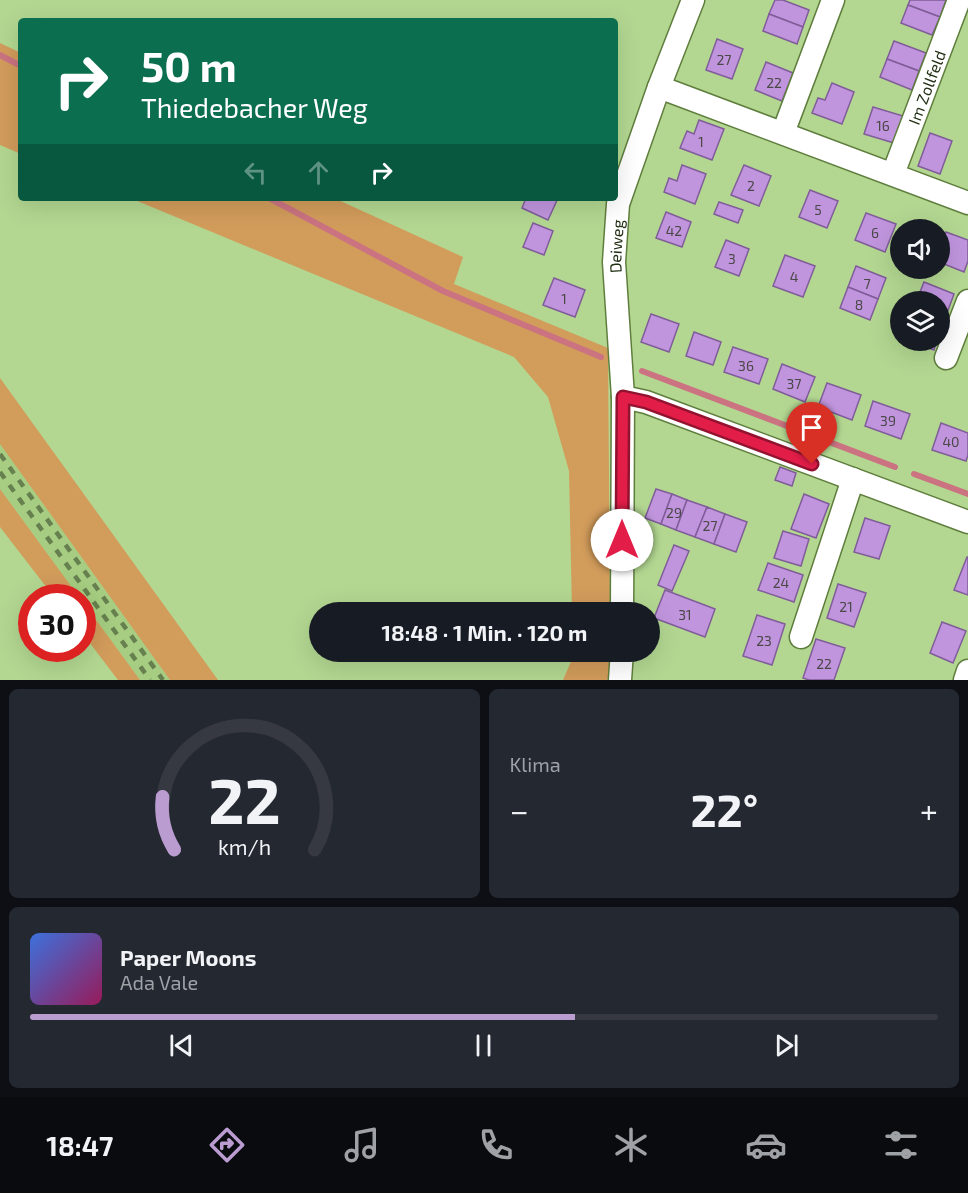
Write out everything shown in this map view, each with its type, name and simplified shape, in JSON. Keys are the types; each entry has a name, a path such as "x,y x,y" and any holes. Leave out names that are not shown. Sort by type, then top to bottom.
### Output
{"street":[{"name":"Deiweg","path":"622,602 623,397 614,262 618,204 659,87 693,0"},
{"path":"783,134 833,0"},
{"name":"Im Zollfeld","path":"893,174 958,0"},
{"path":"659,87 968,203"},
{"path":"946,358 968,301"},
{"path":"623,397 646,402 968,522"},
{"path":"801,637 853,479"},
{"path":"620,680 621,662"},
{"path":"965,680 968,671"}],"shaded area":[{"path":"0,43 18,52 18,153 0,145"},
{"path":"137,201 341,201 463,257 454,284 608,348 610,602 572,602 569,471 548,397 514,357"},
{"path":"0,378 218,680 170,680 0,444"},
{"path":"0,444 170,680 140,680 96,620 96,584 69,584 0,489"},
{"path":"0,489 69,584 44,584 0,527"},
{"path":"96,620 140,680 118,680 96,651"},
{"path":"571,662 610,662 607,680 563,680"}],"building":[{"path":"775,0 783,0 809,10 803,27 769,14"},
{"path":"910,0 946,0 940,17 908,5"},
{"path":"908,5 940,17 932,35 901,23"},
{"path":"769,14 803,27 797,44 763,31"},
{"path":"717,39 743,49 732,79 706,70"},
{"path":"894,41 926,53 919,71 887,59"},
{"path":"887,59 919,71 912,90 880,77"},
{"path":"766,62 793,73 782,101 755,90"},
{"path":"832,83 854,92 842,124 812,113 818,98 825,100"},
{"path":"873,107 903,116 894,143 864,134"},
{"path":"699,120 724,129 712,160 680,148 687,131 694,134"},
{"path":"930,133 952,141 940,174 918,166"},
{"path":"682,165 706,174 695,204 664,192 669,178 677,181"},
{"path":"744,165 771,176 759,206 731,195"},
{"path":"810,190 838,201 827,228 799,217"},
{"path":"525,201 557,201 548,220 522,208"},
{"path":"719,202 743,210 738,223 714,214"},
{"path":"666,212 691,222 682,247 656,238"},
{"path":"866,213 890,222 890,239 885,252 855,240"},
{"path":"533,223 553,231 544,255 523,247"},
{"path":"950,233 968,240 968,261 964,272 950,266"},
{"path":"726,240 749,249 739,276 715,267"},
{"path":"785,255 815,266 803,297 773,286"},
{"path":"856,266 886,278 878,299 848,287"},
{"path":"554,278 585,290 575,317 543,305"},
{"path":"924,282 946,291 920,291"},
{"path":"848,287 878,299 870,320 840,308"},
{"path":"950,292 954,294 950,305"},
{"path":"651,314 679,324 669,352 641,342"},
{"path":"694,332 721,342 713,365 686,356"},
{"path":"733,347 768,359 759,384 724,372"},
{"path":"782,364 815,377 805,402 773,389"},
{"path":"827,383 861,395 852,420 818,407"},
{"path":"873,401 910,414 901,439 865,426"},
{"path":"941,423 968,433 966,461 932,450"},
{"path":"780,467 796,473 792,486 775,480"},
{"path":"656,489 672,494 661,524 645,518"},
{"path":"672,494 687,500 676,530 661,524"},
{"path":"804,494 829,504 816,538 791,529"},
{"path":"687,500 707,507 695,537 676,530"},
{"path":"707,507 725,514 714,544 695,537"},
{"path":"725,514 747,522 736,552 714,544"},
{"path":"865,518 890,526 879,559 854,552"},
{"path":"783,531 809,539 801,566 774,558"},
{"path":"674,545 689,551 672,591 658,585"},
{"path":"968,557 968,595 954,590"},
{"path":"768,563 803,575 794,602 758,590"},
{"path":"838,584 866,593 854,627 827,618"},
{"path":"665,590 715,609 705,637 660,620 660,603"},
{"path":"757,615 785,624 772,665 743,656"},
{"path":"942,622 966,631 953,663 930,653"},
{"path":"816,639 845,648 834,680 803,678"}],"waterway":[{"path":"0,55 18,64"},
{"path":"275,201 443,291 601,357"},
{"path":"642,371 895,467"},
{"path":"914,474 968,494"}],"railway":[{"path":"0,454 163,680"},
{"path":"0,472 150,680"}],"route":[{"path":"622,540 623,397 646,402 812,464"}]}
